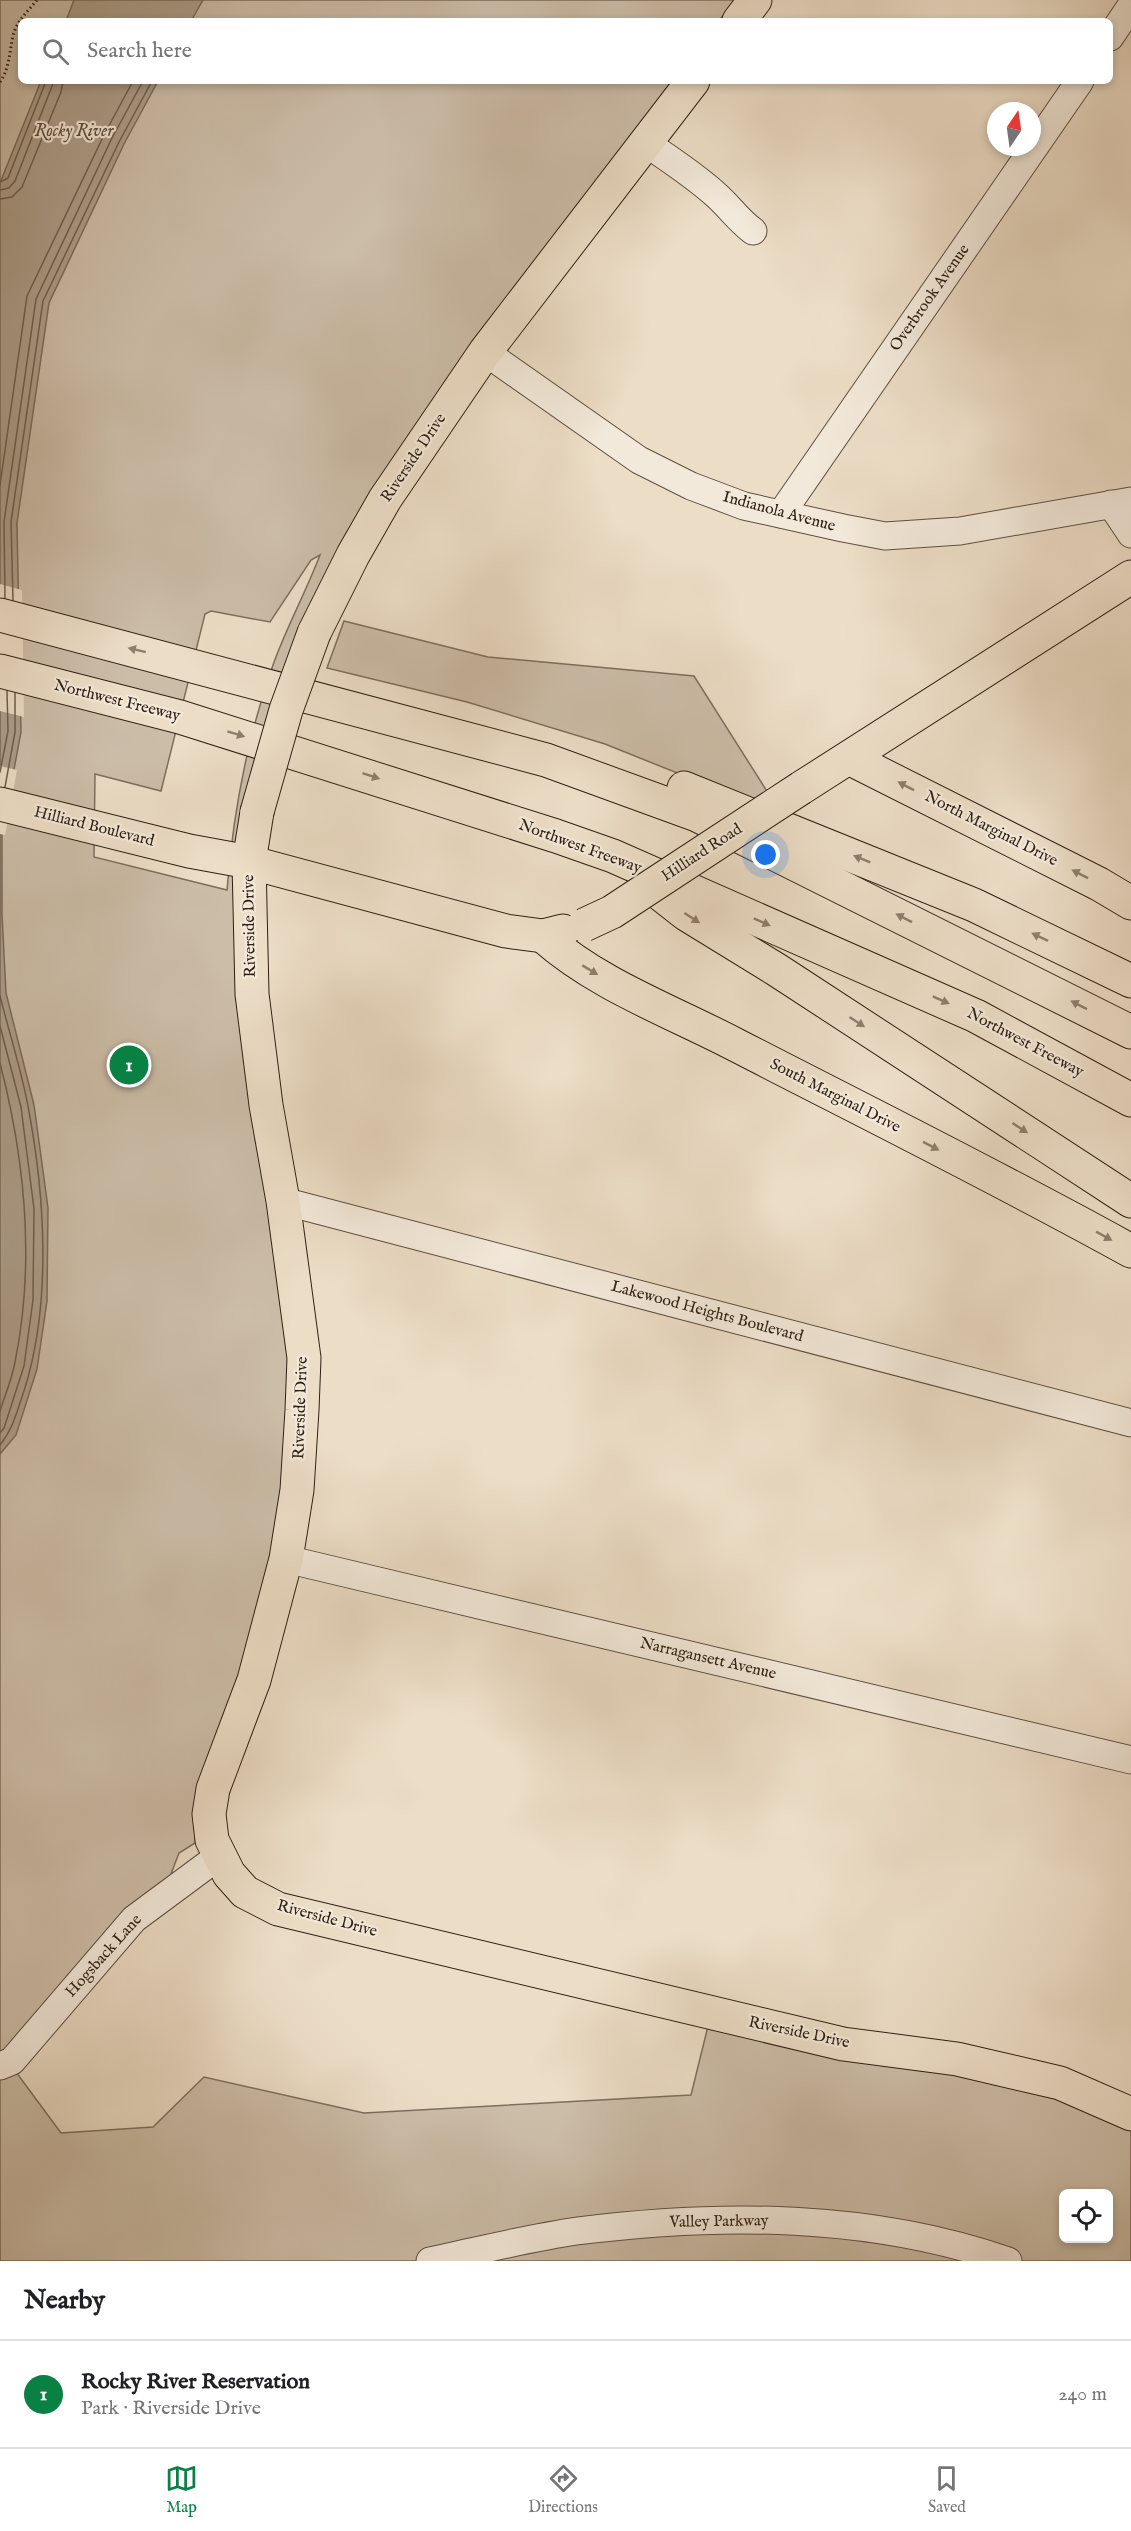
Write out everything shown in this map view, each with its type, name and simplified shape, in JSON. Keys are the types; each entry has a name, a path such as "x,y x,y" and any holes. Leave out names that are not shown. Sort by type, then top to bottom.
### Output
{"main road":[{"path":"741,18 755,0"},
{"name":"Riverside Drive","path":"691,84 485,352 385,499 353,555 314,633 286,710 257,812 249,862 252,994 266,1105 283,1201 304,1358 297,1490 286,1559 254,1680 213,1789 209,1814 212,1839 228,1874 245,1892 278,1909 843,2044 957,2059 1060,2083 1131,2114"},
{"name":"Hilliard Road","path":"189,851 249,862 506,931 543,936 584,926 612,912 1131,577"},
{"path":"0,615 546,760 688,811 1131,1032"},
{"name":"Northwest Freeway","path":"0,671 180,717 501,818 613,856 976,1016 1131,1100"},
{"path":"239,677 442,716 570,748 705,795 963,901 1131,981"},
{"name":"North Marginal Drive","path":"849,758 1099,884 1131,903"},
{"name":"Hilliard Boulevard","path":"0,804 189,851"},
{"path":"613,856 686,914 777,970 1131,1201"},
{"name":"South Marginal Drive","path":"543,936 564,955 598,975 736,1044 1131,1251"}],"street":[{"path":"1113,33 1131,6"},
{"name":"Overbrook Avenue","path":"781,514 1078,84"},
{"path":"646,143 714,192 738,220 753,231"},
{"name":"Indianola Avenue","path":"485,352 639,460 691,486 744,506 885,536 960,531 1121,503 1131,534"},
{"name":"Lakewood Heights Boulevard","path":"283,1201 1131,1423"},
{"name":"Narragansett Avenue","path":"286,1559 1131,1760"},
{"name":"Hogsback Lane","path":"0,2066 12,2061 134,1919 219,1856"},
{"name":"Valley Parkway","path":"430,2261 575,2232 657,2223 722,2220 808,2221 878,2229 1008,2261"}],"path":[{"path":"22,18 37,0"},
{"path":"0,82 9,65 13,34 18,23"}],"shaded area":[{"path":"0,0 734,0 721,18 18,18 18,84 676,84 393,491 300,669 250,904 311,1359 258,1649 196,1810 195,1843 179,1853 161,1900 16,2072 61,2133 153,2127 204,2077 364,2113 691,2095 710,2018 924,2057 1131,2121 1131,2261 0,2261","holes":["320,555 278,651 256,720 242,776 227,890 94,857 95,774 161,791 205,614 211,611 270,622 311,560"]},
{"path":"344,621 488,657 694,676 770,796 757,805 605,744 467,702 327,668"}],"water":[{"path":"74,0 203,0 193,18 67,18"},
{"name":"Rocky River","path":"40,84 156,84 124,144 49,303 17,523 21,732 2,834 2,914 6,993 34,1105 48,1208 47,1301 37,1369 16,1435 0,1454 0,183"}],"pier":[{"path":"0,584 22,590 24,717 0,711"},
{"path":"0,766 17,770 5,835 0,834"}],"place":[{"name":"Rocky River Reservation","path":"129,1065"}]}
